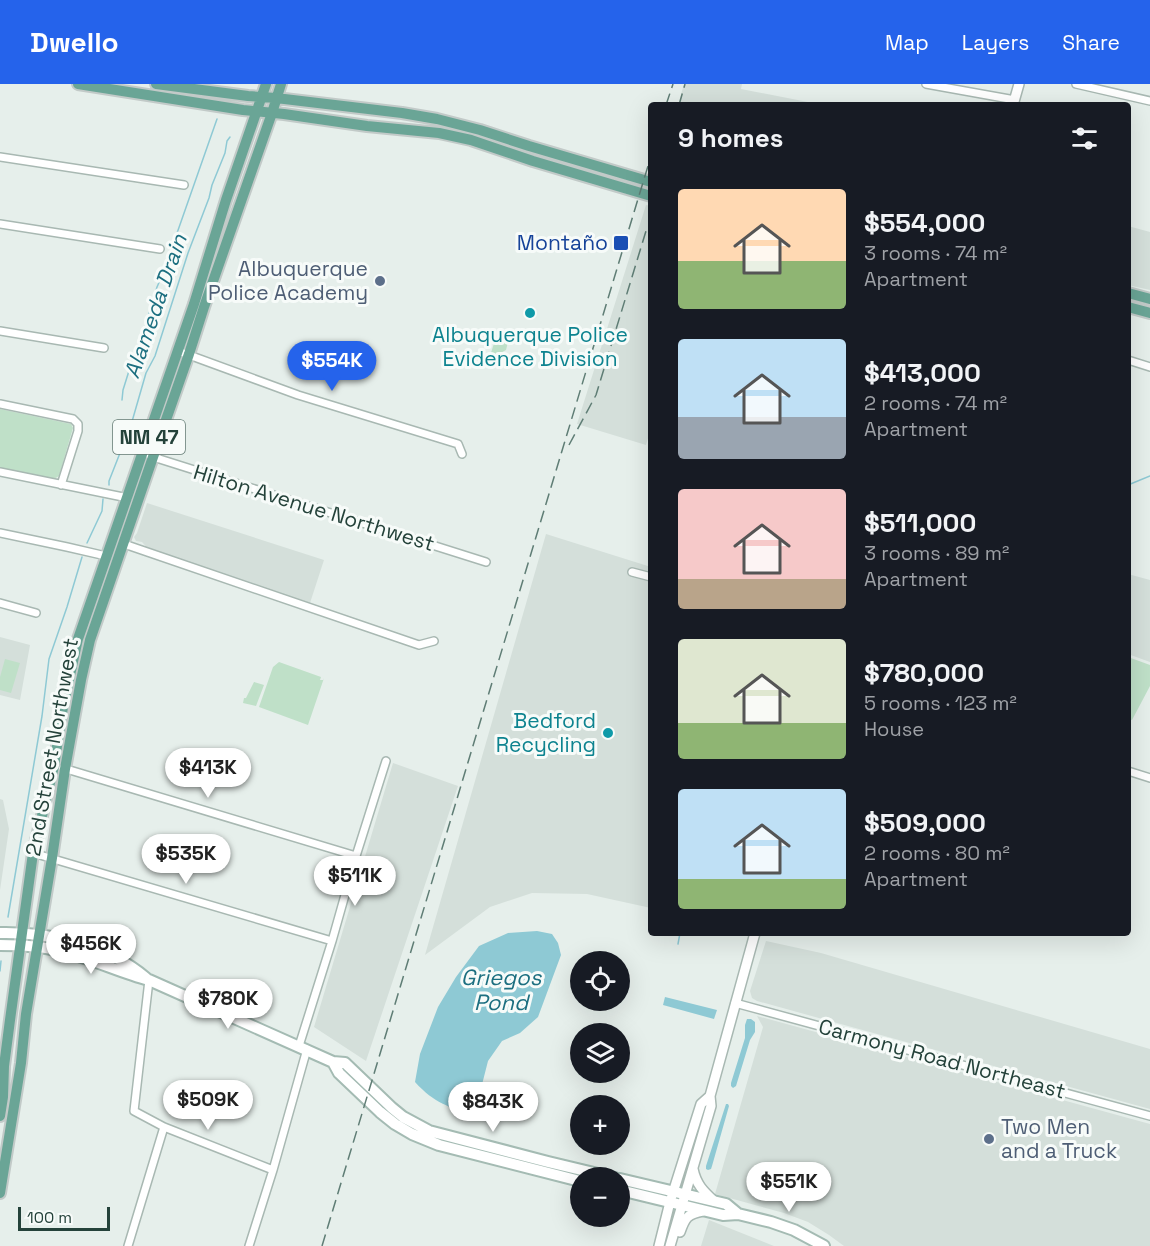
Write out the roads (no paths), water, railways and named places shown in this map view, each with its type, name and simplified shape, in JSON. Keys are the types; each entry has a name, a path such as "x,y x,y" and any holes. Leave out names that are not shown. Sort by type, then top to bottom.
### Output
{"main road":[{"path":"78,84 257,112 449,135 646,195"},
{"path":"156,84 402,113 450,122 647,181"},
{"name":"2nd Street Northwest","path":"184,352 201,283 226,200 266,84"},
{"name":"2nd Street Northwest","path":"0,1116 4,1066 33,853 59,767 90,640 124,544 148,455 281,84"},
{"path":"1131,294 1150,299"},
{"path":"1131,308 1150,313"},
{"name":"2nd Street Northwest","path":"0,1193 52,858 63,707 78,639 128,498 148,455"},
{"path":"0,933 40,935 74,943 109,955 133,967 149,980"},
{"path":"0,945 60,950 149,980 333,1062 345,1064 403,1117 429,1131 570,1167"},
{"path":"333,1062 339,1072 380,1112 412,1134 447,1147 570,1178"},
{"path":"630,1182 684,1200 705,1210 723,1215 738,1214 771,1222 794,1230 824,1246"},
{"path":"630,1191 672,1197"},
{"path":"684,1200 714,1201 726,1204 738,1214"}],"street":[{"path":"926,84 1014,102 1019,84"},
{"path":"1076,84 1150,101"},
{"path":"0,157 184,185"},
{"path":"0,224 160,249"},
{"path":"0,331 104,348"},
{"path":"184,352 298,394 458,444 462,454"},
{"path":"1131,361 1150,367"},
{"path":"0,404 73,419 78,424 61,485"},
{"name":"Hilton Avenue Northwest","path":"148,455 486,562"},
{"path":"0,472 128,498"},
{"path":"0,533 106,556"},
{"path":"124,544 420,645 434,641"},
{"path":"632,572 648,576"},
{"path":"0,603 36,613"},
{"path":"249,1246 273,1170 332,941 386,760"},
{"path":"59,767 356,856"},
{"path":"1131,772 1150,778"},
{"path":"33,853 332,941"},
{"path":"670,1246 711,1106 710,1096 754,936"},
{"path":"149,980 134,1111 164,1127 273,1170"},
{"name":"Carmony Road Northeast","path":"735,1003 1150,1116"},
{"path":"659,1246 701,1104 710,1096"},
{"path":"128,1246 164,1127"},
{"path":"693,1169 699,1187 714,1201"},
{"path":"675,1246 685,1219 693,1213 705,1210"}],"water":[{"name":"Griegos Pond","path":"537,931 552,934 558,943 561,955 538,1017 520,1033 502,1041 488,1061 474,1116 436,1100 415,1082 420,1054 438,1007 479,946 508,933"},
{"path":"665,997 717,1010 714,1019 663,1005"},
{"path":"747,1019 755,1022 755,1032 750,1040 736,1086 733,1088 731,1083 745,1038"},
{"path":"726,1104 729,1106 712,1166 708,1170 706,1166"}],"waterway":[{"path":"122,400 123,390 157,287 169,260 217,119"},
{"name":"Alameda Drain","path":"109,485 131,425 146,373 155,356 188,253 230,137"},
{"path":"1131,484 1150,476"},
{"name":"Alameda Drain","path":"87,543 102,511 103,499"},
{"name":"Alameda Drain","path":"8,917 42,716 49,659 82,557"},
{"path":"678,944 679,936"},
{"name":"Alameda Drain","path":"0,971 1,961"}],"railway":[{"path":"667,102 673,84"},
{"path":"680,102 685,84"},
{"path":"322,1246 648,166"},
{"path":"569,445 596,395 646,231"}],"place":[{"name":"Montaño","path":"621,243"},
{"name":"Albuquerque Police Academy","path":"380,281"},
{"name":"Albuquerque Police Evidence Division","path":"530,313"},
{"name":"Bedford Recycling","path":"608,733"},
{"name":"Two Men and a Truck","path":"989,1139"}]}
